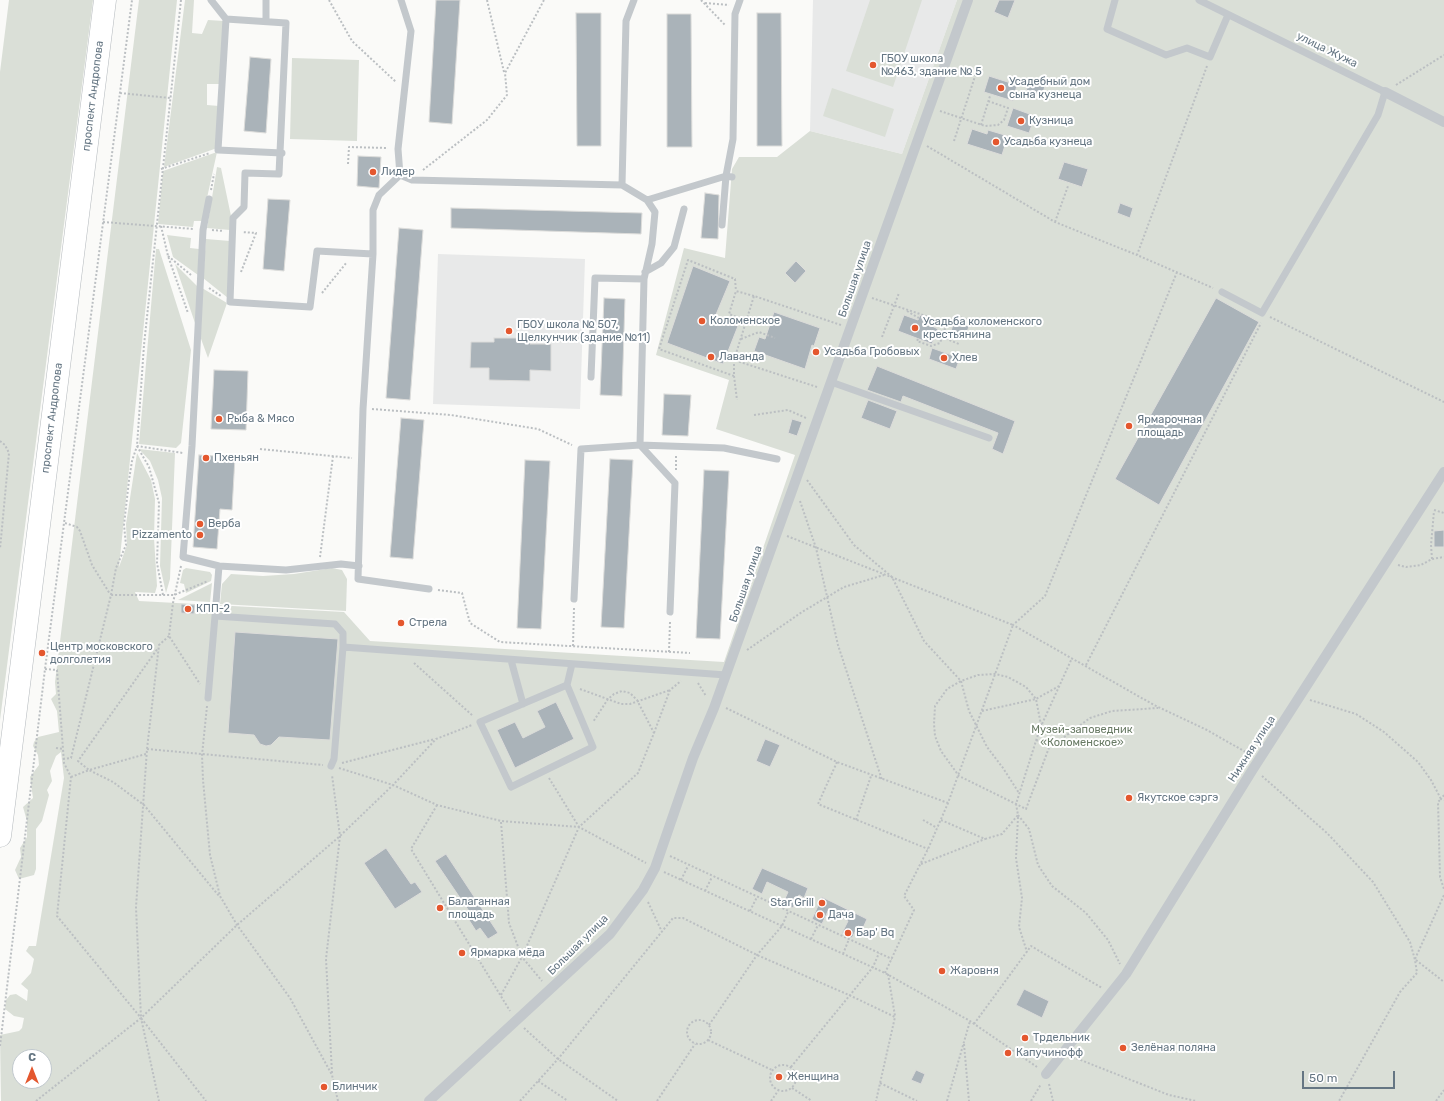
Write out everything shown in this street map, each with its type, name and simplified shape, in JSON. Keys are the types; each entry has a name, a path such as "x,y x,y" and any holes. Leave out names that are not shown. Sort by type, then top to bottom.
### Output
{"main road":[{"name":"проспект Андропова","path":"0,836 105,0"}],"street":[{"name":"Большая улица","path":"429,1101 610,934 643,890 655,868 693,758 715,706 776,532 830,386 861,294 968,0"},
{"name":"улица Жужа","path":"1385,92 1444,122"},
{"name":"Нижняя улица","path":"1046,1074 1126,974 1253,769 1301,697 1444,472"}],"lane":[{"path":"211,0 226,19 218,150 282,153"},
{"path":"266,0 266,21"},
{"path":"400,175 398,149 411,31 401,0"},
{"path":"622,185 626,21 634,0"},
{"path":"1115,0 1107,29 1166,55 1187,48 1210,57 1228,15"},
{"name":"улица Жужа","path":"1199,0 1385,92"},
{"path":"722,225 733,139 735,14 739,3"},
{"path":"226,19 286,23 280,174 245,173 244,207 233,218 230,302 310,308 317,251 373,254"},
{"path":"1222,292 1262,313 1378,115 1385,92"},
{"path":"400,175 412,180 622,185 647,200 655,212 652,244 645,275 640,445 675,483 670,612"},
{"path":"400,175 379,195 373,210 373,254 363,409 358,579 429,589"},
{"path":"647,200 729,177"},
{"path":"209,199 203,230 191,454 183,557 219,566 286,570 341,564 359,566"},
{"path":"591,377 595,278 645,275 661,263 674,247 684,209"},
{"path":"830,386 989,438"},
{"path":"574,599 581,449 640,445 724,448 777,459"},
{"path":"208,698 219,566"},
{"path":"215,616 335,624 342,633 343,647 334,759 331,766"},
{"path":"343,647 726,675"},
{"path":"511,660 523,704"},
{"path":"567,685 480,722 510,787 546,771 593,747 567,685 572,664"}],"path":[{"path":"0,1046 45,669 132,0"},
{"path":"63,759 71,758 111,595 116,568 126,545 124,525 132,461 137,446 144,345 161,170 181,0"},
{"path":"329,0 352,41 405,90"},
{"path":"412,180 487,120 507,95 505,73 487,0"},
{"path":"505,73 544,0"},
{"path":"701,0 735,36"},
{"path":"704,3 739,3"},
{"path":"1385,92 1444,55"},
{"path":"1137,255 1210,57"},
{"path":"954,141 977,70"},
{"path":"120,93 170,98"},
{"path":"981,125 990,96"},
{"path":"929,107 985,126 998,124 1004,120 1008,108 988,101"},
{"path":"917,141 1055,222 1137,255 1222,292"},
{"path":"348,164 349,147 398,149"},
{"path":"161,170 218,150"},
{"path":"209,199 214,174"},
{"path":"1055,222 1068,186"},
{"path":"103,222 256,233 240,274"},
{"path":"161,226 168,256 197,338"},
{"path":"310,308 354,253"},
{"path":"734,376 659,349 688,260 735,279 736,291 729,314 747,321"},
{"path":"876,1101 895,1017 887,974 892,959 914,910 904,896 928,849 959,776 1013,625 1045,596 1177,272"},
{"path":"736,291 850,328"},
{"path":"882,337 899,293"},
{"path":"861,294 894,306 919,318"},
{"path":"737,400 734,360 754,296"},
{"path":"906,311 914,311 947,323"},
{"path":"1086,665 1262,322 1262,313 1444,402"},
{"path":"918,339 917,341 931,346 940,343 947,323 956,316 969,320"},
{"path":"924,320 930,323 928,328"},
{"path":"741,340 759,332 775,338"},
{"path":"942,337 959,344"},
{"path":"734,360 812,386 830,386"},
{"path":"363,409 451,415 538,429 581,449"},
{"path":"754,415 788,410 817,422"},
{"path":"0,441 5,445 9,453 0,549"},
{"path":"137,446 191,454"},
{"path":"137,446 149,467 159,504 157,563 163,595"},
{"path":"675,483 676,447"},
{"path":"260,449 362,458"},
{"path":"319,566 333,456"},
{"path":"800,470 854,544 892,577 924,641 961,681 969,711 986,747 1003,768 1019,793"},
{"path":"794,485 816,548 838,645 882,780"},
{"path":"1432,559 1431,545 1434,511"},
{"path":"65,523 77,527 80,531 92,565 111,595"},
{"path":"776,532 1013,625 1086,665 1159,708 1207,730 1240,750"},
{"path":"183,557 174,596 169,636 158,647 78,761 89,770 113,782 144,805 220,896 237,924 290,998 332,1075"},
{"path":"1387,561 1406,567 1421,565 1432,559 1444,557"},
{"path":"746,650 844,587 886,575"},
{"path":"111,595 174,596 218,577"},
{"path":"429,589 462,593 470,623 500,642 690,653"},
{"path":"573,646 574,599"},
{"path":"669,652 670,612"},
{"path":"169,636 208,698 202,755 210,855 220,896"},
{"path":"158,647 147,749 136,907 141,1018 158,1101"},
{"path":"331,766 436,739 480,722 401,651"},
{"path":"1027,952 1019,927 1022,898 1016,858 1018,815 1016,804 1041,725 1072,658"},
{"path":"45,669 57,670 63,759 71,777 57,916 141,1018 206,1101"},
{"path":"567,685 621,704 630,704 637,700 670,690 691,673 715,706 837,762 871,776 948,803"},
{"path":"1041,725 1036,699 1026,687 1008,677 995,674 978,675 961,681 947,689 935,706 935,736 941,751 959,776 1026,809 1050,745"},
{"path":"982,711 1036,699 1059,686"},
{"path":"501,995 522,956 579,826 638,773 670,690"},
{"path":"586,733 608,700 614,694 622,691 630,693 637,700 654,734"},
{"path":"1301,697 1356,714 1384,732 1418,762 1431,780 1441,799 1444,800"},
{"path":"1036,740 1052,746 1090,718 1112,711 1159,708"},
{"path":"36,1101 141,1018 237,924 340,836 393,786 436,739"},
{"path":"56,748 63,749"},
{"path":"147,749 331,766 393,786 437,805 501,821 579,826 655,868 873,967 970,1021 1046,1074 1053,1101"},
{"path":"71,777 89,770 147,754"},
{"path":"837,762 818,804 928,849"},
{"path":"331,766 340,836 326,959 332,1075 338,1101"},
{"path":"1253,769 1327,833 1374,882 1410,942 1415,960 1417,973 1400,992 1339,1101"},
{"path":"546,771 553,787 579,826"},
{"path":"856,820 871,776"},
{"path":"1444,795 1438,802 1440,877 1444,889"},
{"path":"437,805 411,849 516,1020 558,1059 618,1101"},
{"path":"1018,815 1029,829 1038,865 1052,886 1086,913 1108,940 1126,974"},
{"path":"920,864 985,838 1002,834 1018,815"},
{"path":"922,820 937,828"},
{"path":"941,820 985,838"},
{"path":"501,821 509,923 522,956 550,990"},
{"path":"679,862 892,959"},
{"path":"681,880 688,866"},
{"path":"705,891 712,877"},
{"path":"643,890 662,932"},
{"path":"1415,960 1444,895"},
{"path":"750,911 757,897"},
{"path":"709,1025 698,1021 689,1027 689,1038 695,1043 702,1044 708,1040 711,1034 709,1025 757,955 782,926 789,912"},
{"path":"520,1101 558,1059 673,918 683,918 757,955 849,995 895,1017"},
{"path":"811,939 818,925"},
{"path":"843,954 849,939"},
{"path":"974,1024 1031,946 1111,993"},
{"path":"791,1067 873,967 879,953"},
{"path":"1415,960 1444,982"},
{"path":"947,1101 970,1021"},
{"path":"708,1040 773,1070"},
{"path":"964,1042 969,1101"},
{"path":"657,1101 695,1043"},
{"path":"1063,1053 1169,1095 1196,1101"},
{"path":"783,1064 791,1067 796,1077 792,1088 788,1090 779,1090 771,1083 770,1076 773,1070 783,1064"},
{"path":"1031,1101 1046,1074"},
{"path":"538,1081 568,1101"},
{"path":"880,1083 917,1101"},
{"path":"792,1088 812,1101"},
{"path":"771,1101 779,1090"},
{"path":"1436,1101 1444,1090"}],"shaded area":[{"name":"ГБОУ школа №463, здание № 5","path":"813,0 957,0 902,154 810,131"},
{"name":"ГБОУ школа № 507, Щелкунчик (здание №11)","path":"438,254 585,259 580,409 433,404"}],"green space":[{"path":"9,0 93,0 0,720 0,72"},
{"name":"Музей-заповедник «Коломенское»","path":"139,0 177,0 119,567 127,545 126,524 137,453 151,480 155,499 154,538 157,586 155,593 135,592 139,601 344,612 370,641 724,662 795,455 716,429 729,380 656,355 684,248 725,258 732,169 739,157 777,157 810,131 902,154 957,0 1444,0 1444,1101 1,1101 0,1035 19,1031 22,1028 24,1018 14,1016 5,1009 6,1000 10,995 16,994 27,1001 28,990 21,984 31,973 34,959 26,951 29,946 36,946 64,778 61,752 56,756 50,771 52,781 47,790 49,795 42,821 36,829 36,869 34,875 19,879 15,870 21,857 20,848 27,837 27,821 23,807 33,798 30,777 39,765 38,755 33,746 38,737 59,732 57,711 51,699 56,694 55,682"},
{"path":"185,0 194,0 192,33 202,34 208,20 224,21 220,84 207,84 207,105 219,106 217,148 164,167"},
{"path":"870,0 922,0 893,87 846,71"},
{"path":"292,58 359,60 357,141 290,139"},
{"path":"832,88 894,109 885,137 823,116"},
{"path":"217,152 202,221 194,221 193,227 158,224 163,171"},
{"path":"217,167 221,168 231,216 230,230 207,228"},
{"path":"167,235 191,238 190,248 199,249 198,275 173,257"},
{"path":"206,239 230,241 228,298 203,278"},
{"path":"156,249 159,249 191,350 181,443 176,448 139,444"},
{"path":"175,264 198,287 196,326"},
{"path":"202,288 227,303 208,358 200,336"},
{"path":"139,449 175,453 170,579 166,593 160,566 162,498 158,480 150,461"},
{"path":"186,568 210,572 212,575 211,581 186,593 184,584 180,583 183,570"},
{"path":"332,568 342,570 347,579 346,611 220,604 222,584 231,574 263,576 294,574"},
{"path":"212,583 210,602 178,600"}],"building":[{"path":"436,0 460,0 452,124 429,122"},
{"path":"999,0 1015,0 1008,18 994,12"},
{"path":"576,13 601,13 601,146 577,146"},
{"path":"757,13 781,13 782,146 757,146"},
{"path":"667,14 691,14 692,147 667,147"},
{"path":"250,57 271,59 266,133 244,131"},
{"name":"Усадебный дом сына кузнеца","path":"989,76 1017,85 1013,101 984,92"},
{"path":"1029,81 1045,86 1042,96 1026,91"},
{"name":"Кузница","path":"1013,108 1035,116 1029,133 1007,126"},
{"path":"972,129 987,134 988,130 1008,136 1002,155 967,144"},
{"path":"358,156 381,157 379,188 357,186"},
{"path":"1064,162 1088,169 1082,187 1058,179"},
{"path":"705,193 719,195 718,239 701,238"},
{"path":"268,199 290,200 284,271 263,269"},
{"path":"1120,203 1133,208 1130,218 1117,213"},
{"path":"451,208 642,213 641,234 451,228"},
{"path":"399,228 423,230 410,400 386,398"},
{"path":"796,261 806,271 795,283 785,273"},
{"path":"693,266 730,281 715,317 738,326 723,364 667,343"},
{"path":"604,298 625,299 622,396 600,395"},
{"path":"1216,298 1259,322 1159,505 1115,479"},
{"path":"774,312 820,328 814,346 812,345 805,369 754,351 759,337 765,339"},
{"name":"Усадьба коломенского крестьянина","path":"904,315 918,320 920,315 934,321 932,326 938,329 932,344 898,331"},
{"path":"954,321 969,326 966,336 951,331"},
{"path":"494,338 530,338 530,344 551,344 551,371 530,370 530,381 489,380 489,368 470,368 471,342 494,342"},
{"name":"Хлев","path":"932,348 960,358 956,369 929,359"},
{"path":"877,366 1015,421 1003,454 992,449 998,433 903,396 901,402 867,390"},
{"path":"214,370 248,371 246,430 211,429"},
{"path":"664,394 691,395 688,436 662,435"},
{"path":"868,400 897,411 890,429 861,418"},
{"path":"401,418 424,420 413,559 390,557"},
{"path":"792,419 802,422 797,436 788,433"},
{"path":"199,455 235,457 232,510 220,509 217,549 193,547"},
{"path":"610,459 633,460 624,628 601,627"},
{"path":"525,460 550,461 541,629 517,628"},
{"path":"704,470 729,471 720,639 696,638"},
{"path":"1444,530 1444,547 1434,547 1434,531"},
{"name":"КПП-2","path":"181,604 195,605 194,614 181,613"},
{"path":"235,632 338,639 330,740 279,737 271,745 266,746 260,744 254,735 228,733"},
{"path":"556,702 574,739 515,768 497,730 515,722 523,738 545,727 537,711"},
{"path":"765,739 780,745 770,767 756,761"},
{"path":"386,848 411,884 415,882 422,892 395,909 364,863"},
{"path":"446,854 498,933 488,939 480,928 476,931 469,920 473,917 435,861"},
{"path":"762,868 808,888 804,898 799,895 793,908 783,903 788,892 767,882 762,894 752,889"},
{"path":"822,897 867,919 863,928 858,926 852,938 842,933 848,921 828,911 822,924 812,919"},
{"path":"1024,989 1049,1001 1042,1018 1016,1005"},
{"path":"916,1070 925,1074 921,1084 911,1080"}],"place":[{"name":"ГБОУ школа №463, здание № 5","path":"873,65"},
{"name":"Усадебный дом сына кузнеца","path":"1001,88"},
{"name":"Кузница","path":"1021,121"},
{"name":"Усадьба кузнеца","path":"996,142"},
{"name":"Лидер","path":"373,172"},
{"name":"Коломенское","path":"702,321"},
{"name":"Усадьба коломенского крестьянина","path":"915,328"},
{"name":"ГБОУ школа № 507, Щелкунчик (здание №11)","path":"509,331"},
{"name":"Усадьба Гробовых","path":"816,352"},
{"name":"Лаванда","path":"711,357"},
{"name":"Хлев","path":"944,358"},
{"name":"Рыба & Мясо","path":"219,419"},
{"name":"Ярмарочная площадь","path":"1129,426"},
{"name":"Пхеньян","path":"206,458"},
{"name":"Верба","path":"200,524"},
{"name":"Pizzamento","path":"200,535"},
{"name":"КПП-2","path":"188,609"},
{"name":"Стрела","path":"401,623"},
{"name":"Центр московского долголетия","path":"42,653"},
{"name":"Якутское сэргэ","path":"1129,798"},
{"name":"Star Grill","path":"822,903"},
{"name":"Балаганная площадь","path":"440,908"},
{"name":"Дача","path":"820,915"},
{"name":"Бар' Bq","path":"848,933"},
{"name":"Ярмарка мёда","path":"462,953"},
{"name":"Жаровня","path":"942,971"},
{"name":"Трдельник","path":"1025,1038"},
{"name":"Зелёная поляна","path":"1123,1048"},
{"name":"Капучинофф","path":"1008,1053"},
{"name":"Женщина","path":"779,1077"},
{"name":"Блинчик","path":"324,1087"}]}
